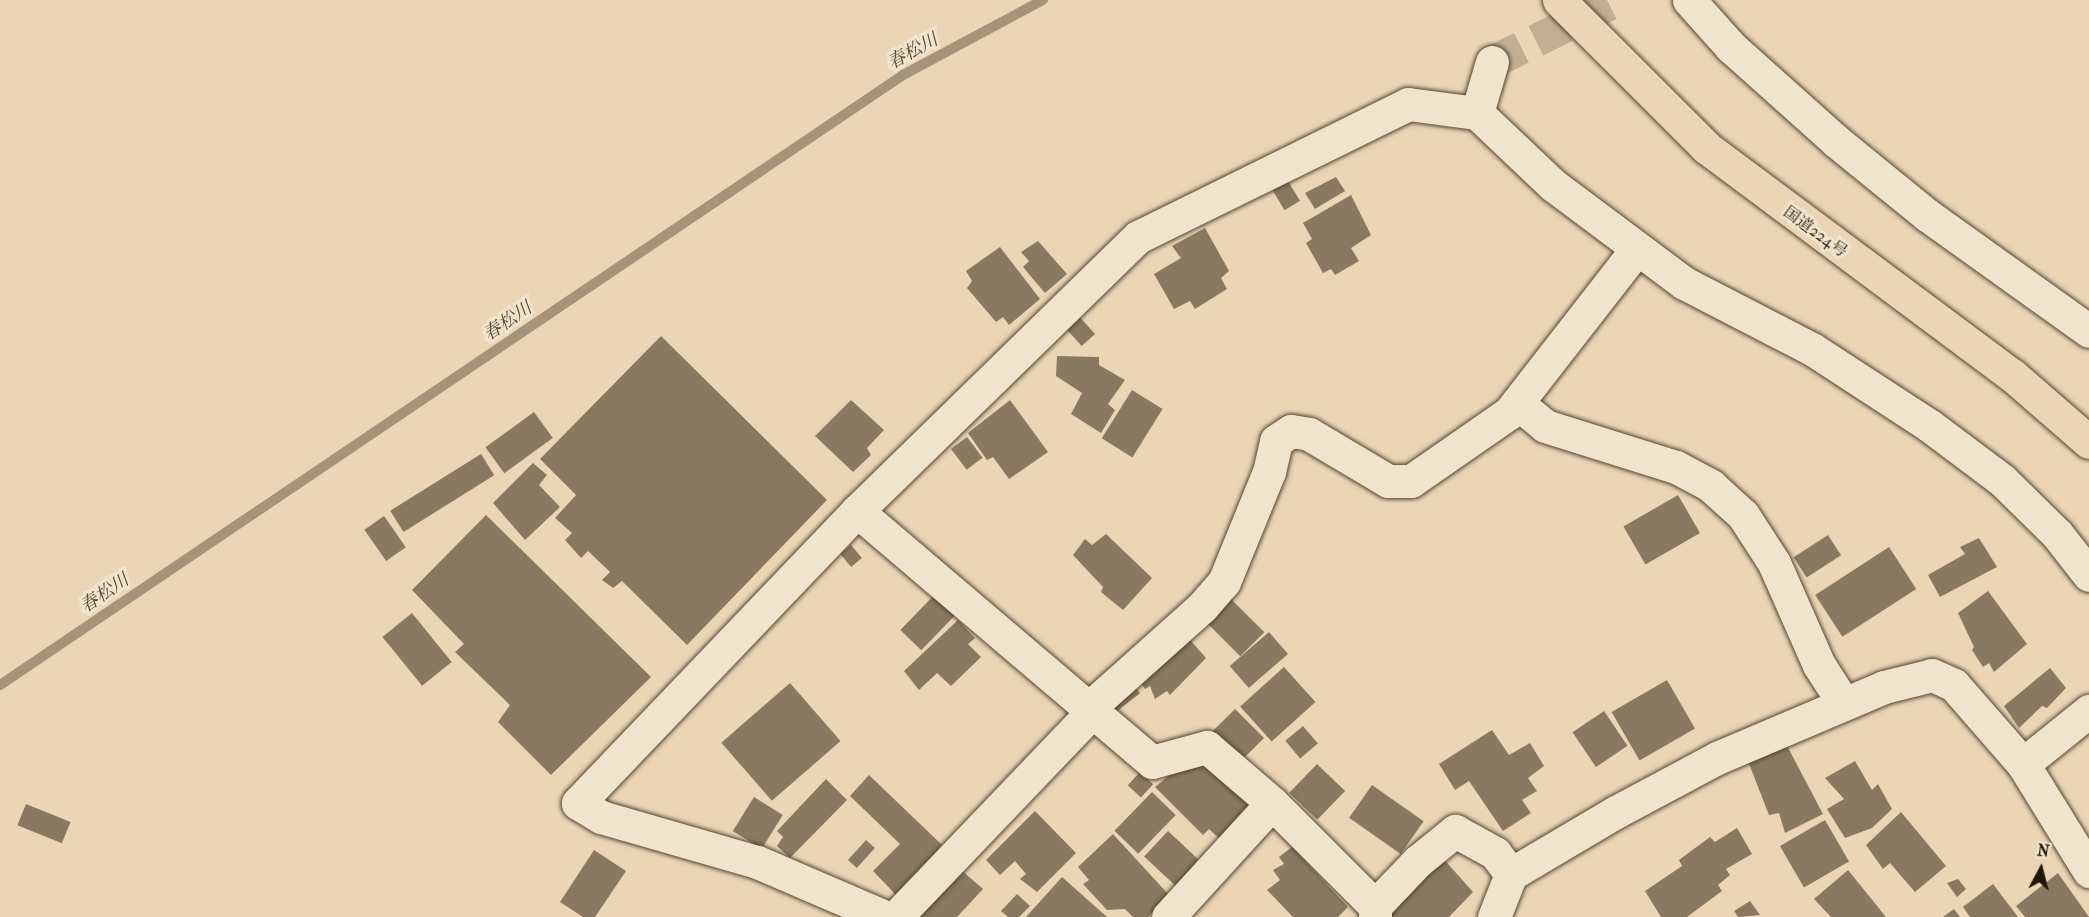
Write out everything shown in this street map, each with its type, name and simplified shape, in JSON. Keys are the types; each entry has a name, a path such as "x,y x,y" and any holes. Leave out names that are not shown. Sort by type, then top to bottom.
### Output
{"highway":[{"name":"国道224号","path":"1559,0 1707,148 2012,375 2089,442"}],"street":[{"path":"1689,0 1731,47 1836,141 1927,215 2089,331"},
{"path":"1477,113 1492,62"},
{"path":"885,917 758,862 601,817 578,803 857,511 1138,237 1408,104 1477,113 1553,185 1636,250 1684,283 1812,349 1930,426 2002,480 2057,534 2089,575"},
{"path":"896,917 1091,710 1188,620 1224,582 1269,472 1276,441 1291,431 1309,434 1388,481 1411,481 1509,413 1636,250"},
{"path":"1516,403 1545,426 1676,467 1711,486 1743,515 1774,563 1819,664 1844,704"},
{"path":"857,511 1152,762 1207,747 1272,803 1375,911 1455,831 1495,853 1511,874"},
{"path":"1494,917 1511,874 1717,758 1884,687 1932,675 1954,685 2023,764 2089,871"},
{"path":"2023,764 2089,711"},
{"path":"1168,917 1272,803"}],"building":[{"path":"1285,176 1300,201 1285,210 1270,185"},
{"path":"1336,177 1345,191 1315,209 1305,193"},
{"path":"1351,195 1371,235 1351,248 1359,261 1335,275 1331,269 1323,273 1306,243 1312,239 1303,223"},
{"path":"1205,228 1229,271 1221,278 1227,289 1195,309 1190,301 1174,309 1154,274 1181,258 1172,246"},
{"path":"1038,241 1067,274 1045,293 1023,267 1029,261 1021,252"},
{"path":"1000,247 1040,299 1009,325 1003,317 996,322 967,288 972,281 966,271"},
{"path":"1077,314 1095,334 1082,346 1064,326"},
{"path":"661,336 827,500 687,645 622,581 613,588 602,580 610,572 588,551 581,558 565,540 572,533 555,518 576,495 540,459"},
{"path":"1057,356 1099,357 1099,365 1125,380 1108,404 1115,410 1101,433 1071,414 1082,393 1056,376"},
{"path":"1132,390 1163,409 1132,457 1102,438"},
{"path":"851,400 884,430 867,448 871,455 853,472 815,436"},
{"path":"1010,400 1048,452 1009,479 993,457 987,460 968,433"},
{"path":"534,412 553,438 504,473 485,447"},
{"path":"967,437 983,458 967,470 951,449"},
{"path":"481,454 494,475 404,532 390,511"},
{"path":"533,463 547,475 539,485 560,507 525,540 493,503"},
{"path":"1678,495 1700,533 1645,565 1623,526"},
{"path":"486,515 651,677 551,775 498,722 510,705 455,652 464,644 412,590"},
{"path":"384,516 406,547 386,561 364,530"},
{"path":"1106,534 1152,578 1123,610 1101,592 1103,587 1073,555 1085,539 1092,545"},
{"path":"1828,535 1841,555 1807,577 1794,557"},
{"path":"1979,538 1997,567 1940,597 1928,575 1965,554 1960,547"},
{"path":"851,545 862,558 851,567 840,554"},
{"path":"1889,547 1916,589 1842,637 1815,595"},
{"path":"940,589 961,609 921,650 900,630"},
{"path":"1988,591 2027,644 1994,672 1989,663 1983,667 1972,650 1974,647 1958,613"},
{"path":"1224,592 1264,632 1240,656 1200,616"},
{"path":"412,613 452,662 422,686 382,637"},
{"path":"958,620 975,638 968,644 981,657 951,686 937,673 919,690 904,671"},
{"path":"1269,632 1288,654 1249,688 1230,666"},
{"path":"1185,634 1206,658 1170,695 1167,691 1155,699 1150,686 1145,689 1136,676"},
{"path":"1284,667 1315,702 1272,741 1240,706"},
{"path":"2050,668 2066,688 2047,708 2042,706 2019,728 2004,706"},
{"path":"1129,679 1140,693 1112,715 1101,701"},
{"path":"1667,680 1695,728 1640,760 1612,712"},
{"path":"790,683 841,741 772,801 721,743"},
{"path":"1235,709 1264,738 1241,761 1212,732"},
{"path":"1604,711 1627,746 1596,767 1572,732"},
{"path":"1303,726 1318,744 1300,758 1285,741"},
{"path":"1492,730 1509,755 1530,743 1544,766 1528,778 1537,791 1522,800 1531,813 1503,831 1469,781 1455,790 1439,764"},
{"path":"1784,740 1823,814 1785,833 1779,813 1769,815 1746,756"},
{"path":"1189,759 1204,761 1254,809 1223,842 1209,829 1203,835 1155,787"},
{"path":"1855,761 1872,790 1878,784 1892,809 1872,828 1845,838 1827,809 1844,799 1825,778"},
{"path":"1317,764 1345,791 1317,820 1289,793"},
{"path":"1140,772 1153,784 1141,797 1128,785"},
{"path":"869,775 942,845 897,896 873,871 900,844 850,796"},
{"path":"826,779 847,800 790,858 777,846 783,837 777,831"},
{"path":"1372,785 1424,821 1401,854 1349,818"},
{"path":"1152,792 1176,815 1138,854 1114,831"},
{"path":"754,797 783,815 762,849 733,831"},
{"path":"26,804 71,822 62,843 17,825"},
{"path":"1035,811 1076,853 1037,892 1020,879 1026,874 1015,861 1000,875 986,860"},
{"path":"1901,812 1946,866 1915,892 1890,863 1883,869 1866,845"},
{"path":"1825,820 1849,862 1804,888 1780,846"},
{"path":"1737,828 1752,854 1726,869 1730,875 1718,885 1722,891 1687,917 1661,917 1645,891 1682,866 1679,860 1710,837 1715,842"},
{"path":"1168,831 1201,862 1177,887 1144,857"},
{"path":"1113,834 1169,895 1148,917 1133,917 1125,909 1107,910 1083,884 1089,880 1078,867"},
{"path":"866,840 875,848 857,868 848,860"},
{"path":"1292,847 1348,907 1338,917 1293,917 1267,890 1280,880 1273,870 1284,864 1279,857"},
{"path":"594,850 626,871 595,917 583,917 560,902"},
{"path":"1440,855 1473,892 1449,917 1381,917"},
{"path":"953,863 983,889 957,917 921,917 912,909"},
{"path":"1848,870 1886,917 1831,917 1814,899"},
{"path":"2058,873 2089,917 2025,917 2016,906"},
{"path":"1062,877 1107,917 1026,917"},
{"path":"1958,879 1966,889 1957,897 1947,883"},
{"path":"1993,884 2018,917 1970,917 1963,907"},
{"path":"1017,894 1030,906 1019,917 1008,917 1001,911"},
{"path":"1750,901 1760,915 1738,917 1734,911"},
{"path":"1954,909 1960,917 1943,917"}],"waterway":[{"name":"春松川","path":"0,685 903,75 1043,0"}],"tunnel":[{"path":"1492,62 1617,0"}]}
